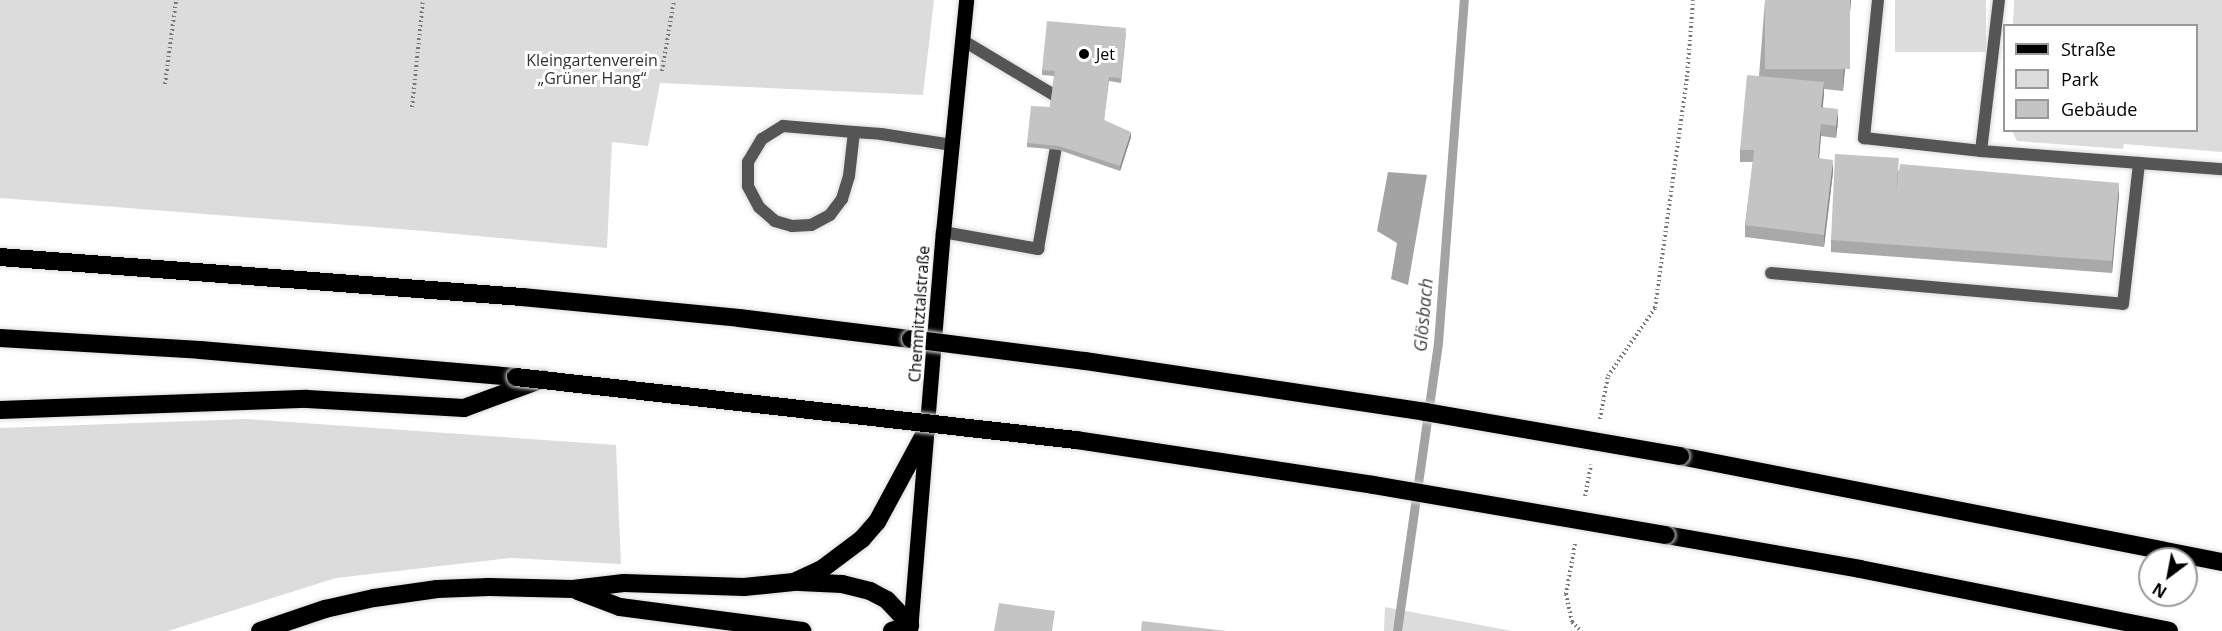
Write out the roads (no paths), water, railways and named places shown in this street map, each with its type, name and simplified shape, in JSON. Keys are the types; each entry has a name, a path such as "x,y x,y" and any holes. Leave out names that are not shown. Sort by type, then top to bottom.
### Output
{"highway":[{"path":"2,256 522,297 739,318 1085,361 1425,412 1680,456 2222,562"},
{"path":"0,338 212,351 515,383 543,379 1076,440 1374,485 1666,534 1860,569 2169,631"},
{"path":"0,410 307,399 464,408 515,383"},
{"path":"794,582 822,569 862,539 877,522 929,426"},
{"path":"260,631 325,609 374,598 427,591 489,587 573,590 624,583 744,588 794,582 842,584 870,591 886,600 910,628"},
{"path":"573,590 620,607 802,631"},
{"path":"892,631 910,628"}],"main road":[{"name":"Chemnitztalstraße","path":"910,628 929,426 943,232 966,0"}],"lane":[{"path":"1878,0 1864,138 1981,151 2222,169"},
{"path":"1981,151 1999,0"},
{"path":"943,232 1038,249 1065,100 962,40"},
{"path":"854,132 849,176 842,199 830,215 811,225 792,226 775,221 759,207 748,186 748,162 762,139 783,126 854,132 952,145"},
{"path":"1771,273 2123,304 2139,162"}],"waterway":[{"name":"Glösbach","path":"1397,631 1438,343 1464,0"}],"place":[{"name":"Jet","path":"1084,54"}],"park label":[{"name":"Kleingartenverein „Grüner Hang“","path":"592,69"}]}
